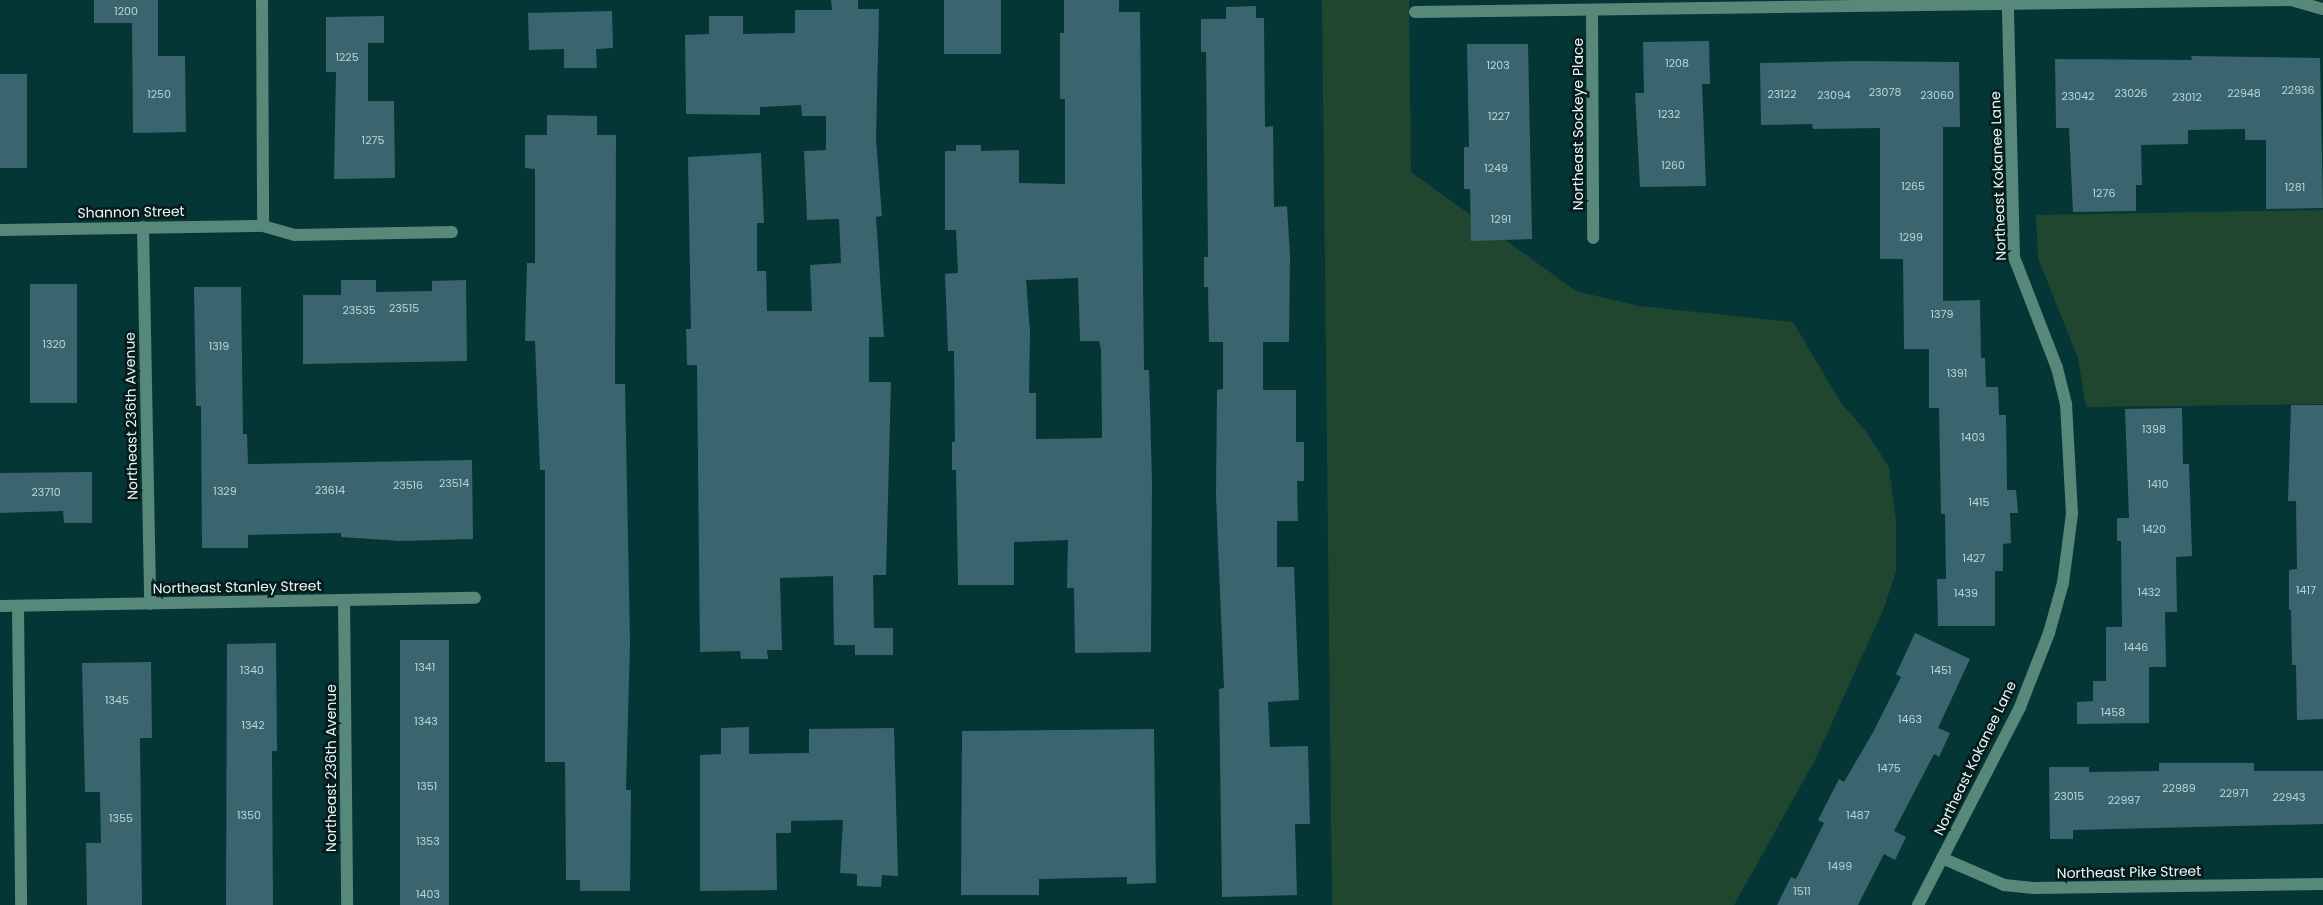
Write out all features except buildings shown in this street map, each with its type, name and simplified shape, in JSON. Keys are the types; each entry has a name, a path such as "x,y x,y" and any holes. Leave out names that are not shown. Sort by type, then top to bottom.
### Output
{"street":[{"path":"262,0 263,226"},
{"path":"1415,12 2291,0 2323,8"},
{"name":"Northeast Kokanee Lane","path":"1918,905 2020,708 2049,633 2064,583 2072,514 2066,404 2057,368 2014,257 2008,3"},
{"name":"Northeast Sockeye Place","path":"1592,10 1593,238"},
{"name":"Shannon Street","path":"0,230 263,226 294,235 452,232"},
{"name":"Northeast 236th Avenue","path":"143,227 150,604"},
{"name":"Northeast Stanley Street","path":"0,606 475,598"},
{"name":"Northeast 236th Avenue","path":"344,600 347,905"},
{"path":"18,606 21,905"},
{"name":"Northeast Pike Street","path":"1942,858 2004,885 2034,888 2323,884"}],"green space":[{"path":"1322,0 1409,0 1411,172 1576,291 1639,306 1793,322 1841,403 1865,430 1889,467 1896,520 1896,571 1884,608 1815,760 1734,905 1332,905"},
{"path":"2323,210 2323,404 2086,407 2078,358 2038,258 2036,215"}]}
